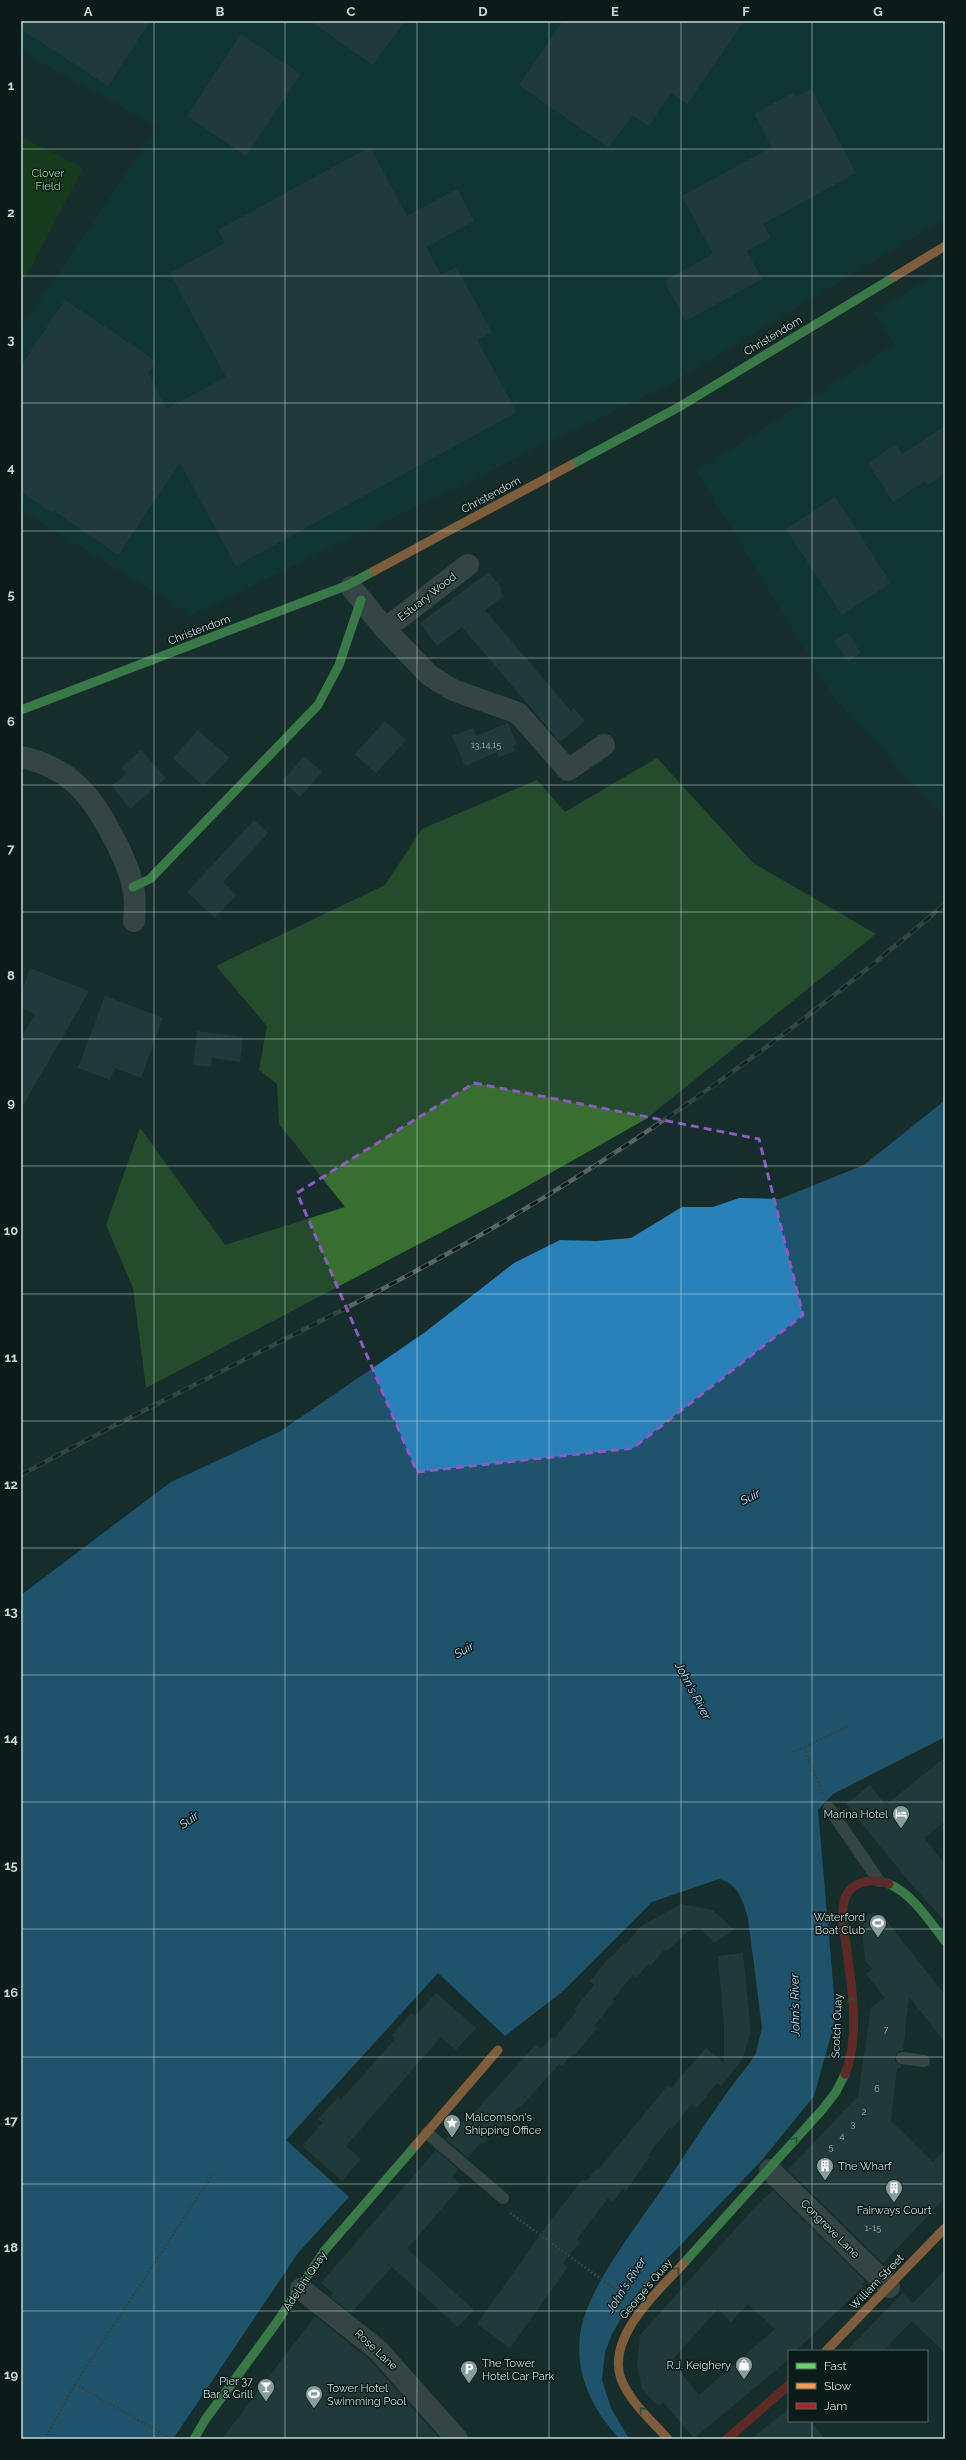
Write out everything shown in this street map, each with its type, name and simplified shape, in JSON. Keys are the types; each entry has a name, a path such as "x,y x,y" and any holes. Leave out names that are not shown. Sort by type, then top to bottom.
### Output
{"street":[{"name":"Christendom","path":"21,710 355,592 679,407 945,246"},
{"name":"Estuary Wood","path":"385,629 468,565"},
{"name":"Estuary Wood","path":"355,592 385,629 429,675 453,690 518,713 568,770 604,745"},
{"path":"133,887 150,879 318,705 339,665 355,592"},
{"path":"21,757 35,760 57,770 78,786 98,810 114,839 133,887 134,921"},
{"path":"879,1881 891,1884 903,1892 944,1936"},
{"name":"Scotch Quay","path":"770,2170 839,2087 847,2070 850,2051 851,1990 844,1917 844,1901 846,1895 854,1886 863,1882 879,1881"},
{"name":"Adelphi Quay","path":"194,2439 205,2420 301,2289 325,2250 498,2050"},
{"name":"Congreve Lane","path":"770,2170 889,2287"},
{"name":"George's Quay","path":"668,2439 636,2403 622,2382 618,2360 625,2334 651,2299 770,2170"},
{"name":"William Street","path":"827,2350 945,2228"},
{"name":"Rose Lane","path":"301,2289 378,2350 457,2439"},
{"path":"727,2439 788,2386"}],"lane":[{"path":"829,1808 879,1881"},
{"path":"850,2051 864,2052"},
{"path":"902,2058 924,2061"},
{"path":"427,2133 504,2203"}],"path":[{"path":"793,1752 848,1726"},
{"path":"804,1746 829,1808"},
{"path":"45,2439 75,2384 213,2174"},
{"path":"504,2203 627,2298"},
{"path":"75,2384 172,2439"}],"highlighted area":[{"path":"474,1083 759,1139 803,1315 633,1448 417,1472 297,1193"}],"shaded area":[{"path":"21,21 945,21 945,218 666,386 191,615 21,510 21,328 158,127 21,51"},
{"path":"945,269 945,817 834,698 697,471 895,344 874,313"}],"green space":[{"name":"Clover Field","path":"21,137 83,168 21,286"},
{"path":"657,758 753,863 876,934 646,1119 508,1197 146,1388 133,1288 106,1225 140,1128 225,1245 345,1207 279,1124 277,1084 259,1070 267,1026 216,966 385,885 422,829 537,780 565,812"}],"water":[{"path":"945,1096 945,1737 833,1794 818,1810 836,2017 814,2096 762,2160 665,2261 623,2315 612,2334 605,2352 602,2380 611,2408 629,2439 620,2439 610,2428 593,2403 582,2375 579,2345 581,2329 586,2312 604,2274 616,2255 716,2108 756,2053 762,2028 748,1918 739,1894 731,1884 719,1879 652,1902 563,1991 505,2036 438,1973 286,2140 349,2197 298,2253 173,2439 21,2439 21,1595 171,1482 279,1432 424,1333 514,1263 560,1240 596,1241 631,1238 682,1207 713,1207 739,1198 780,1199 864,1165 944,1101"}],"building":[{"path":"21,21 150,21 108,86 21,29"},
{"path":"310,21 405,21 373,65"},
{"path":"563,21 744,21 687,104 671,93 648,126 632,115 609,148 519,85"},
{"path":"241,34 301,74 246,156 187,116"},
{"path":"811,89 856,173 763,224 771,238 747,251 762,279 686,321 664,281 713,254 682,196 772,147 754,114 794,92 796,97"},
{"path":"370,147 407,216 457,189 474,221 426,247 441,275 456,267 492,332 477,340 517,412 236,566 180,463 118,555 54,511 52,513 21,492 21,366 65,300 156,361 148,373 167,409 226,377 170,273 225,243 218,230"},
{"path":"945,426 945,473 928,485 925,481 893,502 868,463 896,444 902,454"},
{"path":"835,497 891,583 842,615 786,529"},
{"path":"489,572 502,589 500,591 504,596 485,610 571,711 574,708 585,721 560,742 462,627 437,646 420,623"},
{"path":"847,632 861,653 848,662 834,641"},
{"path":"385,721 406,740 376,773 355,754"},
{"path":"508,723 517,744 513,746 515,751 499,757 497,752 465,766 452,736 473,728 476,736"},
{"path":"198,730 229,758 203,786 173,758"},
{"path":"141,750 166,778 130,809 112,786 126,774 121,768"},
{"path":"304,756 322,772 300,797 282,781"},
{"path":"254,820 268,833 223,882 236,895 215,918 187,892"},
{"path":"30,968 89,991 21,1109 21,1037 35,1014 21,1008 21,993"},
{"path":"105,996 163,1018 141,1078 115,1068 110,1080 78,1068"},
{"path":"197,1031 243,1037 240,1062 212,1058 211,1067 193,1065"},
{"name":"Marina Hotel","path":"945,1757 945,1821 924,1838 945,1864 945,1921 911,1884 846,1804 870,1785 886,1805"},
{"path":"681,1904 713,1910 734,1930 714,1943 700,1928 688,1931 667,1951 665,1949 651,1966 648,1964 636,1978 633,1975 612,2000 614,2002 594,2026 597,2028 574,2056 572,2054 562,2066 559,2064 520,2108 518,2107 496,2133 494,2132 483,2144 481,2142 468,2158 446,2139 458,2122 460,2124 471,2112 473,2114 536,2044 541,2049 552,2037 554,2039 577,2011 574,2009 594,1985 590,1981 610,1956 611,1957 624,1943 626,1944 641,1926"},
{"path":"874,1913 882,1915 945,1995 945,2042 909,1997 903,2051 899,2051 895,2057 895,2061 901,2065 900,2068 897,2068 891,2121 933,2162 945,2149 945,2198 883,2263 788,2170 858,2096 871,2007 885,1998 866,1974 873,1969 865,1961 862,1929 864,1919 868,1914"},
{"path":"743,1953 751,2032 742,2060 721,2086 717,2083 697,2108 691,2104 672,2129 670,2127 648,2155 650,2156 626,2191 623,2188 613,2202 608,2198 577,2239 580,2242 563,2263 568,2267 510,2348 477,2324 547,2225 583,2179 586,2181 597,2168 599,2169 668,2085 671,2088 706,2048 724,2063 724,2026 718,1956"},
{"path":"436,1993 476,2028 456,2050 441,2037 346,2146 361,2159 342,2181 302,2146 322,2123 318,2119 338,2097 341,2100 395,2039 392,2035 411,2013 415,2016"},
{"path":"436,2150 458,2169 452,2177 462,2185 407,2249 474,2310 458,2327 392,2267 351,2313 330,2296 333,2293 321,2283"},
{"path":"773,2190 865,2281 862,2284 864,2286 797,2350 788,2350 788,2359 779,2368 694,2438 663,2402 658,2406 642,2389 637,2365 640,2335 755,2207","holes":["748,2304 775,2329 699,2395 671,2361 718,2309 731,2322"]},
{"path":"945,2270 945,2353 912,2321 884,2350 847,2350 903,2293 913,2303"},
{"path":"315,2316 372,2362 440,2439 222,2439"},
{"path":"788,2410 788,2422 812,2422 825,2439 751,2439"}],"railway":[{"path":"21,1475 140,1412 379,1291 496,1226 555,1190 671,1115 784,1034 838,992 945,904"}],"traffic: fast":[{"path":"571,465 679,407 894,277"},
{"path":"21,710 348,585 374,571"},
{"path":"133,887 150,879 318,705 339,665 361,600"},
{"path":"889,1884 906,1894 913,1901 945,1941"},
{"path":"683,2264 822,2110 836,2092 845,2074"},
{"path":"194,2439 205,2420 277,2322 325,2250 416,2145"}],"traffic: slow":[{"path":"894,277 945,246"},
{"path":"374,571 571,465"},
{"path":"416,2145 498,2050"},
{"path":"827,2350 945,2228"},
{"path":"668,2439 630,2396 621,2379 618,2363 621,2347 627,2331 648,2301 683,2264"}],"traffic: jam":[{"path":"845,2074 852,2047 854,2017 852,1987 843,1920 843,1905 848,1892 858,1884 870,1881 889,1884"},
{"path":"727,2439 788,2386"}],"place":[{"name":"Marina Hotel","path":"901,1829"},
{"name":"Waterford Boat Club","path":"878,1938"},
{"name":"Malcomson's Shipping Office","path":"452,2138"},
{"name":"The Wharf","path":"825,2181"},
{"name":"Fairways Court","path":"894,2203"},
{"name":"R.J. Keighery","path":"744,2380"},
{"name":"The Tower Hotel Car Park","path":"469,2384"},
{"name":"Pier 37 Bar & Grill","path":"266,2402"},
{"name":"Tower Hotel Swimming Pool","path":"314,2409"}],"water label":[{"name":"Suir","path":"750,1497"},
{"name":"Suir","path":"464,1650"},
{"name":"John's River","path":"693,1691"},
{"name":"Suir","path":"189,1820"},
{"name":"John's River","path":"795,2005"},
{"name":"John's River","path":"626,2285"}]}
